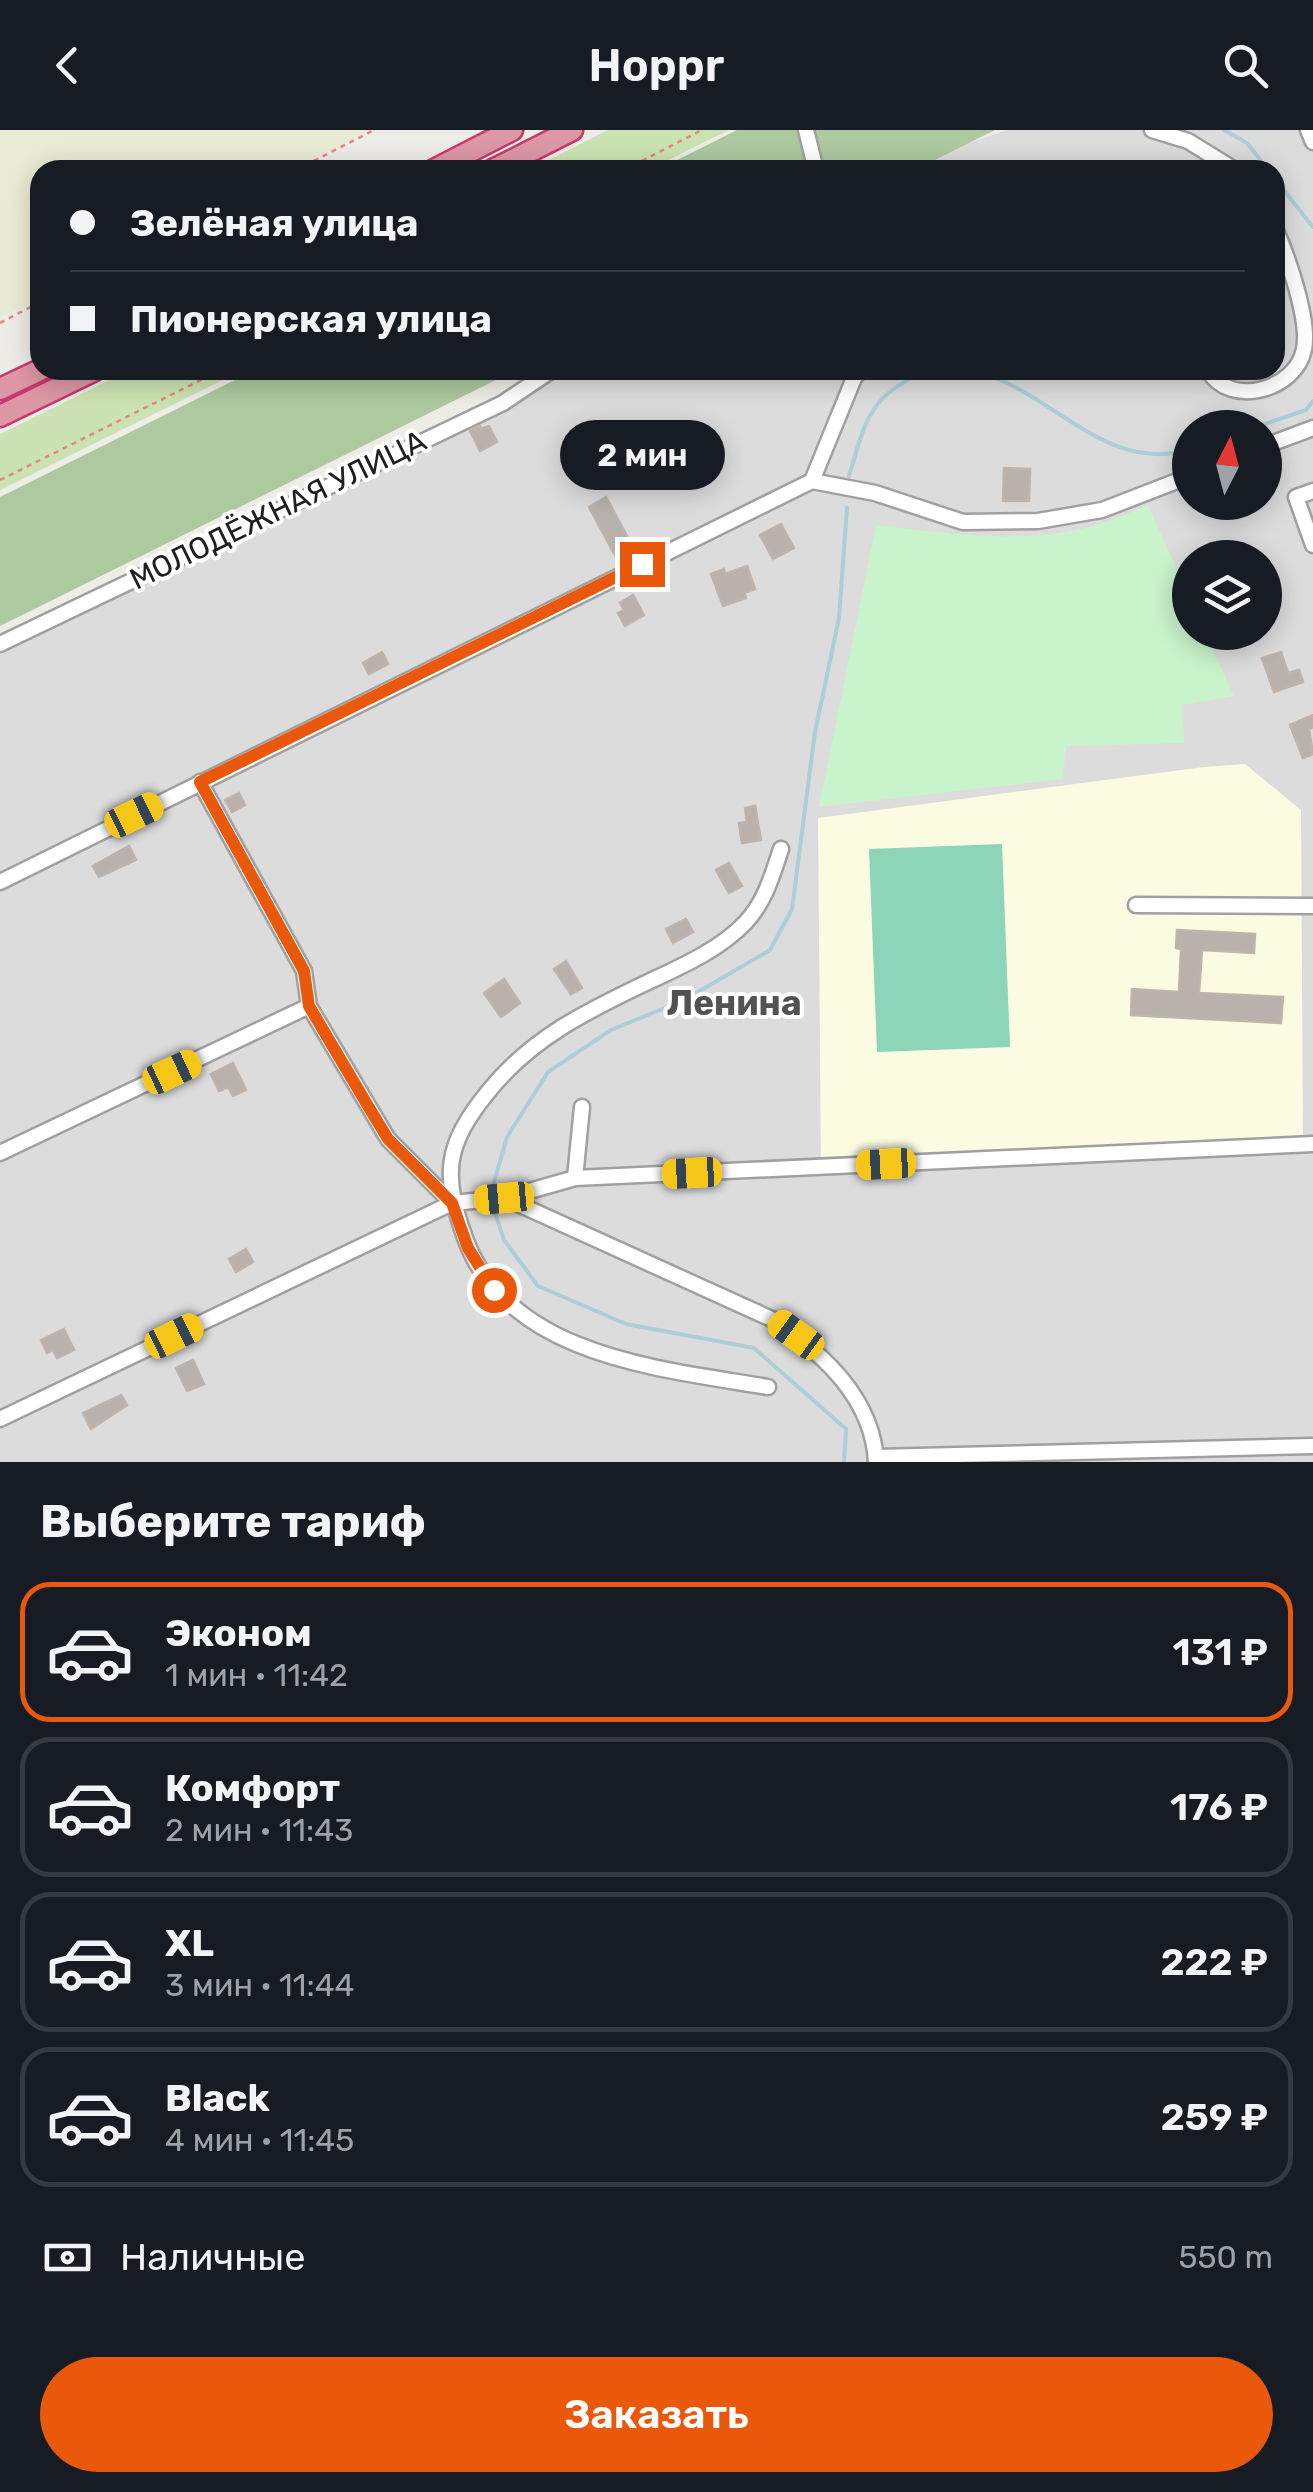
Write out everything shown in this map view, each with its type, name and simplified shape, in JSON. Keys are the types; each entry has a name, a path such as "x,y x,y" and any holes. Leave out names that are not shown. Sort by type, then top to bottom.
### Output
{"highway":[{"path":"454,160 512,130"},
{"path":"513,160 572,130"},
{"path":"0,389 30,375"},
{"path":"0,416 74,380"}],"street":[{"path":"806,130 814,160"},
{"path":"1152,130 1188,141 1219,160"},
{"path":"1308,130 1313,142"},
{"path":"1285,255 1293,276 1304,349 1292,374 1285,378"},
{"name":"МОЛОДЁЖНАЯ УЛИЦА","path":"0,644 503,402 537,380"},
{"path":"812,481 853,380"},
{"path":"1213,380 1239,394 1280,380"},
{"path":"1282,440 1313,428"},
{"path":"0,882 812,481 876,492 963,522 1038,522 1102,510 1172,483"},
{"path":"1313,491 1296,497 1313,545"},
{"path":"200,782 304,971 309,1006 388,1139 452,1203"},
{"path":"768,1387 638,1365 588,1351 534,1320 494,1290 468,1248 452,1203 450,1156 471,1113 510,1065 545,1035 713,949 744,924 764,898 782,849"},
{"path":"1136,904 1313,906"},
{"path":"0,1152 309,1006"},
{"path":"575,1178 582,1107"},
{"path":"0,1419 452,1203 504,1198 575,1178 1313,1144"},
{"path":"504,1198 776,1321 815,1349 849,1388 869,1424 876,1460 1313,1446"}],"path":[{"path":"316,160 374,130"},
{"path":"644,160 702,130"},
{"path":"0,323 30,307"},
{"path":"0,480 201,380"}],"shaded area":[{"path":"0,130 370,130 311,160 30,160 30,303 0,318"},
{"path":"1007,130 1313,130 1313,1462 0,1462 0,645 499,403 530,380 1285,380 1285,160 928,160"},
{"path":"1245,764 1301,810 1303,1147 821,1165 818,818"}],"green space":[{"path":"608,130 729,130 668,160 549,160"},
{"path":"737,130 995,130 935,160 677,160"},
{"path":"110,380 223,380 0,490 0,434"},
{"path":"235,380 496,380 0,626 0,497"},
{"path":"1148,505 1172,559 1172,650 1213,650 1234,696 1183,705 1184,743 1066,746 1063,779 819,807 876,525 1014,536 1069,531"},
{"path":"1002,844 1010,1047 877,1052 869,849"}],"building":[{"path":"489,426 497,442 480,451 470,431"},
{"path":"1004,468 1030,469 1029,501 1003,501"},
{"path":"606,497 634,549 617,559 589,507"},
{"path":"781,524 794,548 773,559 760,535"},
{"path":"747,566 755,589 744,593 746,598 723,606 711,574 724,569 725,574"},
{"path":"633,595 644,615 625,626 618,613 624,610 620,603"},
{"path":"382,652 388,664 369,674 363,663"},
{"path":"1281,652 1288,673 1299,670 1303,682 1274,692 1262,658"},
{"path":"1313,715 1313,727 1309,729 1313,754 1303,758 1290,725"},
{"path":"239,793 245,805 232,812 225,800"},
{"path":"755,806 761,840 742,843 739,823 747,822 745,808"},
{"path":"129,846 136,860 99,877 93,866"},
{"path":"729,863 742,886 729,893 716,870"},
{"path":"686,919 693,932 673,943 666,929"},
{"path":"1177,930 1255,934 1254,953 1202,950 1199,993 1283,997 1281,1023 1131,1015 1132,989 1179,992 1181,949 1176,948"},
{"path":"566,961 582,988 571,994 554,969"},
{"path":"504,979 520,1003 501,1017 484,993"},
{"path":"233,1063 246,1090 233,1096 228,1087 219,1091 211,1074"},
{"path":"246,1249 253,1262 236,1272 229,1259"},
{"path":"64,1329 74,1350 57,1358 53,1350 47,1353 41,1340"},
{"path":"193,1360 204,1384 187,1391 176,1368"},
{"path":"121,1395 127,1405 91,1429 83,1413"}],"waterway":[{"path":"1224,130 1247,143 1260,160"},
{"path":"1285,192 1313,227"},
{"path":"849,476 873,411 906,380"},
{"path":"1000,380 1115,445 1138,452 1172,452"},
{"path":"1282,418 1306,410 1313,401"},
{"path":"494,1182 507,1137 548,1072 611,1030 684,1000 770,950 792,909 815,732 839,618 847,508"},
{"path":"494,1210 504,1240 538,1286 626,1324 754,1348 846,1429 844,1462"}],"district":[{"name":"Ленина","path":"734,1003"}],"route":[{"path":"494,1290 468,1248 452,1203 388,1139 309,1006 304,971 200,782 642,564"}]}
